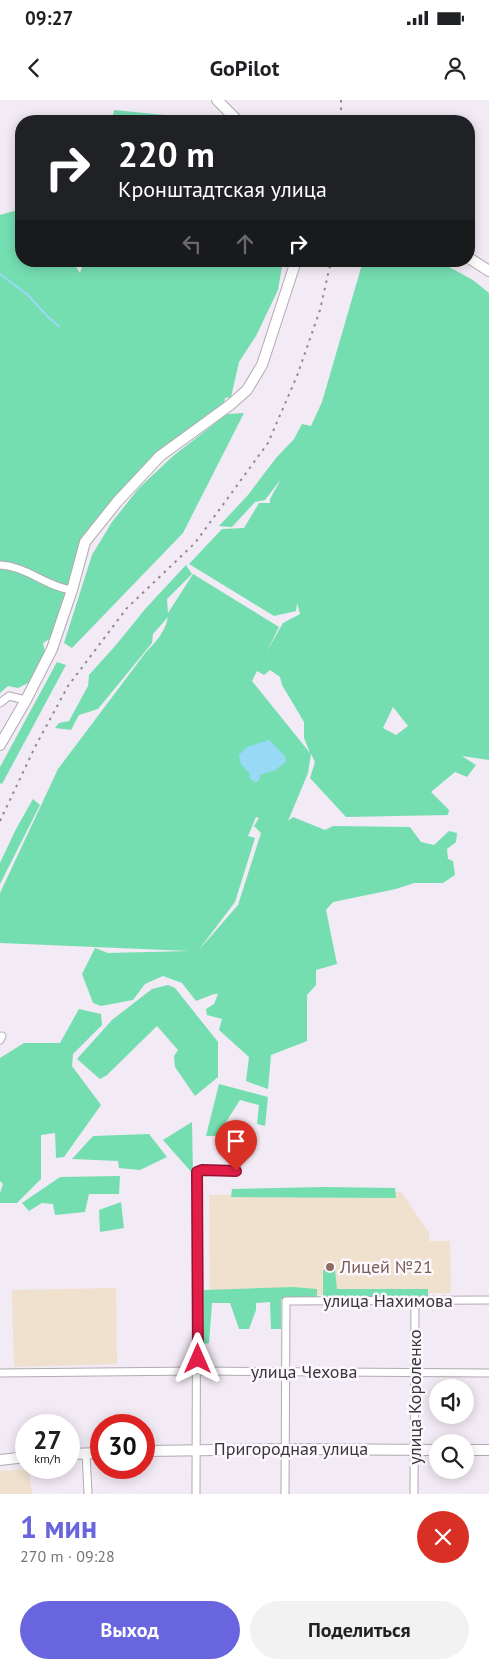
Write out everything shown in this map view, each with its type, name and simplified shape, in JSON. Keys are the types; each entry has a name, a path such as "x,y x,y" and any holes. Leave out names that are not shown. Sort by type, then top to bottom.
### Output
{"main road":[{"path":"217,100 232,115"},
{"path":"475,262 489,271"},
{"path":"0,745 52,649 72,590 85,542 117,502 160,456 230,405 247,390 262,364 294,267"},
{"name":"Пригородная улица","path":"155,1452 285,1449 429,1450"},
{"path":"474,1450 489,1450"},
{"path":"80,1453 90,1453"},
{"path":"0,1460 15,1458"}],"street":[{"path":"0,565 25,571 62,588 72,590"},
{"path":"0,703 9,696 26,700"},
{"path":"196,1494 197,1172 202,1170 236,1171 236,1158"},
{"name":"улица Короленко","path":"414,1494 415,1300"},
{"name":"улица Нахимова","path":"287,1372 286,1301 489,1300"},
{"name":"улица Чехова","path":"0,1373 197,1371 489,1373"},
{"path":"285,1494 287,1372"},
{"path":"86,1453 88,1494"}],"shaded area":[{"name":"Лицей №21","path":"401,1192 429,1233 429,1241 450,1241 451,1293 210,1296 209,1195"},
{"path":"116,1288 117,1364 14,1367 12,1290"},
{"path":"15,1470 15,1479 30,1479 32,1494 0,1494 0,1471"}],"green space":[{"path":"114,110 165,115 113,115"},
{"path":"15,211 15,267 76,267 80,273 82,267 282,267 278,290 256,336 239,362 231,397 225,398 224,404 148,463 110,502 80,542 82,555 71,588 0,562 0,215"},
{"path":"361,267 449,267 473,280 489,293 489,760 462,756 476,765 467,777 455,772 431,792 449,810 448,815 346,817 310,778 315,762 311,754 308,773 288,821 293,817 325,830 333,826 410,827 421,842 434,845 449,831 457,833 456,842 447,849 448,859 453,861 455,875 443,883 414,883 396,889 333,902 326,910 337,964 316,970 316,985 307,995 307,1041 271,1055 268,1089 246,1081 249,1057 219,1030 222,1019 207,1015 206,1009 214,1004 218,994 196,1001 182,983 163,976 145,984 133,1000 101,1006 93,1003 82,974 95,948 108,953 189,951 0,943 0,893 58,769 160,636 168,617 153,634 152,643 98,709 79,715 71,730 55,728 59,723 69,721 88,686 89,675 146,608 186,565 192,574 167,599 168,613 193,574 279,627 267,651 283,623 300,614 297,603 296,611 274,616 189,564 222,529 244,528 259,503 270,503 270,499 281,479 265,500 255,502 232,527 219,526 248,495 276,458 294,439 302,424 311,426 322,402","holes":["270,670 280,677 282,685 304,722 304,738 310,753 252,681 257,671 264,675","393,707 408,726 396,735 383,728","256,817 259,818 254,826 261,833 238,905 198,951 235,902 255,838 248,836"]},
{"path":"244,413 183,533 72,648 64,643 92,555 112,522 139,488 173,456 227,414"},
{"path":"0,566 10,567 68,593 54,636 43,643 46,657 30,682 18,688 8,686 0,693"},
{"path":"57,662 66,665 2,784 0,783 0,767"},
{"path":"33,799 40,805 0,884 0,863"},
{"path":"168,985 175,988 218,1042 218,1077 195,1096 175,1067 174,1056 178,1050 157,1026 107,1075 100,1079 77,1059 112,1020 152,989"},
{"path":"79,1009 101,1014 102,1025 73,1054 72,1066 101,1105 64,1157 56,1158 55,1133 41,1135 41,1179 17,1203 0,1203 0,1193 3,1184 0,1181 0,1058 24,1043 60,1043"},
{"path":"219,1084 268,1097 265,1126 257,1124 259,1105 240,1100 217,1136 206,1136"},
{"path":"192,1122 193,1174 163,1140"},
{"path":"149,1134 167,1157 140,1170 119,1168 118,1161 72,1159 93,1136"},
{"path":"120,1176 119,1194 89,1194 85,1212 55,1215 53,1204 42,1203 29,1211 22,1203 60,1177"},
{"path":"395,1188 396,1198 231,1197 232,1189"},
{"path":"121,1202 124,1228 100,1232 99,1210"},
{"path":"323,1270 335,1270 337,1289 428,1289 428,1297 323,1299"},
{"path":"293,1287 317,1289 317,1298 281,1299 281,1329 271,1329 270,1302 256,1303 256,1310 249,1329 239,1329 230,1303 212,1303 209,1343 204,1344 204,1290"}],"water":[{"path":"269,740 285,756 286,762 275,770 260,775 260,779 256,783 249,778 250,774 241,764 239,755 247,747"}],"waterway":[{"path":"0,274 28,295 59,326"}],"railway":[{"path":"341,100 341,115"},
{"path":"0,821 35,747 68,686 127,608 195,543 268,443 297,376 320,310 330,267"}],"place":[{"name":"Лицей №21","path":"330,1267"}],"route":[{"path":"198,1359 197,1172 202,1170 236,1171"}]}
